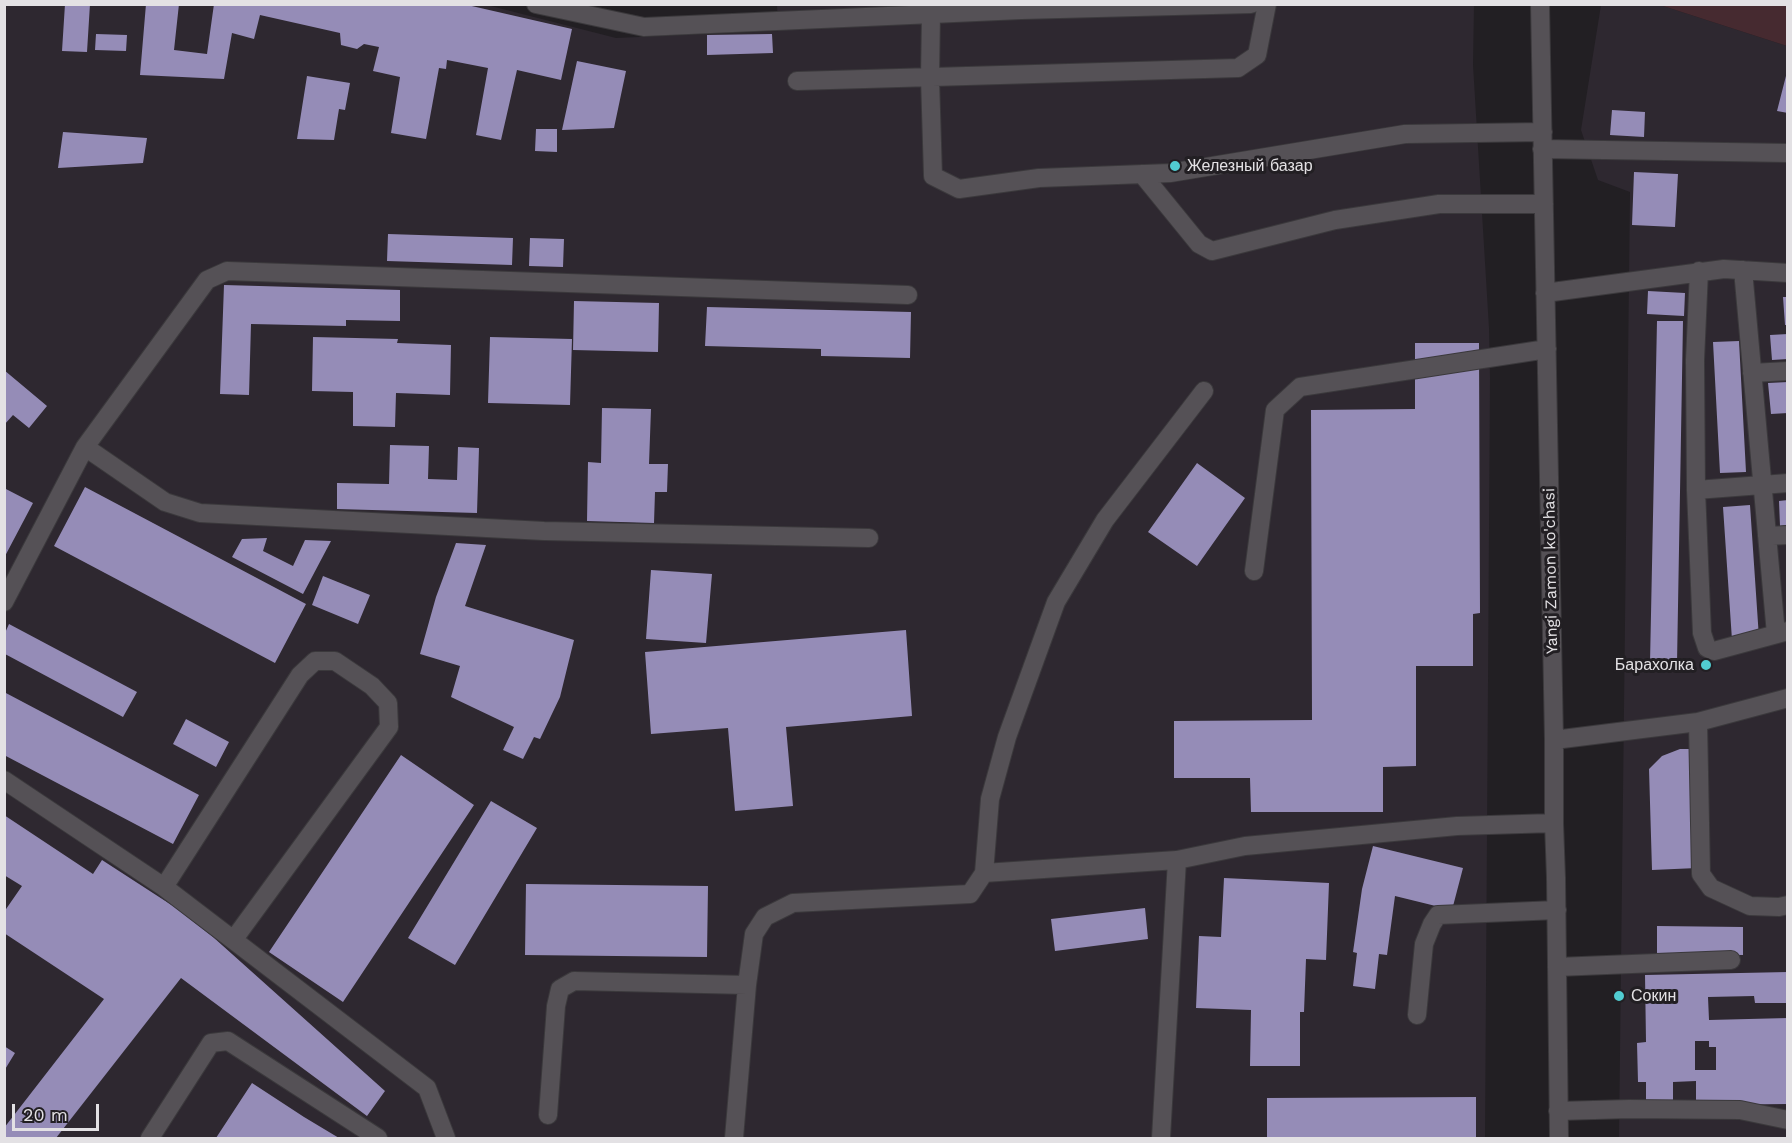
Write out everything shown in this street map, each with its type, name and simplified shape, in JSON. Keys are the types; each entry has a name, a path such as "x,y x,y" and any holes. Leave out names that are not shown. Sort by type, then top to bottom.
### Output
{"street":[{"path":"536,4 644,27 931,14 1251,4"},
{"path":"797,81 1238,68 1257,55 1267,4"},
{"name":"Yangi Zamon ko'chasi","path":"1540,4 1557,910 1559,1138"},
{"path":"931,14 933,176 959,189 1039,178 1170,173 1405,134 1788,153"},
{"path":"1142,174 1199,244 1212,251 1335,220 1439,204 1544,204"},
{"path":"1545,293 1725,269 1788,273"},
{"path":"1699,272 1695,360 1696,490 1702,633 1707,648 1714,651 1782,632 1767,536 1743,270"},
{"path":"4,602 85,447 207,280 227,271 908,295"},
{"path":"1254,571 1275,410 1300,387 1546,349"},
{"path":"1752,372 1788,371"},
{"path":"734,1138 747,985 754,934 765,917 793,903 970,894 984,873 990,799 1007,737 1056,602 1105,520 1204,391"},
{"path":"85,447 165,502 200,513 544,531 868,538"},
{"path":"1696,490 1788,483"},
{"path":"1767,536 1788,535"},
{"path":"164,887 300,675 315,661 334,661 372,686 387,703 389,727 234,939"},
{"path":"1554,740 1698,722 1788,698"},
{"path":"1698,722 1701,874 1711,888 1750,906 1788,905"},
{"path":"4,780 164,887 427,1088 447,1138"},
{"path":"984,873 1177,860 1245,846 1457,826 1554,823"},
{"path":"1161,1138 1177,860"},
{"path":"1417,1015 1424,944 1431,924 1438,915 1557,910"},
{"path":"1557,967 1731,960"},
{"path":"548,1114 556,1006 560,989 574,981 747,985"},
{"path":"150,1138 211,1042 228,1041 378,1138"},
{"path":"1558,1111 1740,1110 1788,1120"}],"shaded area":[{"path":"777,4 1474,5 1473,65 1490,378 1485,1138 5,1138 5,5 487,5 616,38 778,31"},
{"name":"Барахолка","path":"1601,5 1660,5 1787,46 1787,1138 1619,1138 1630,192 1598,180 1581,130"},
{"path":"1660,5 1787,5 1787,46"}],"building":[{"path":"65,4 90,4 87,52 62,51"},
{"path":"146,4 179,4 174,50 207,54 214,4 463,4 572,29 561,80 517,70 501,140 476,135 488,68 447,60 446,69 439,68 426,139 391,133 400,77 373,71 379,47 364,44 357,49 341,45 340,33 260,15 254,39 232,33 224,79 140,75"},
{"path":"96,34 127,35 126,51 95,50"},
{"path":"772,34 773,53 707,55 707,35"},
{"path":"577,61 626,71 614,128 562,130"},
{"path":"1788,72 1788,113 1777,111"},
{"path":"307,76 350,83 345,110 339,109 334,140 297,139"},
{"path":"1612,110 1645,112 1644,137 1610,135"},
{"path":"536,129 557,129 557,152 535,151"},
{"path":"63,132 147,138 143,163 58,168"},
{"path":"1634,172 1678,174 1675,227 1632,225"},
{"path":"388,234 513,238 512,265 387,261"},
{"path":"530,238 564,239 563,267 529,266"},
{"path":"224,285 400,290 400,321 346,320 346,326 251,324 249,395 220,394"},
{"path":"1648,291 1685,293 1684,316 1647,314"},
{"path":"1783,297 1788,297 1788,325 1785,325"},
{"path":"574,301 659,303 658,352 573,350"},
{"path":"707,307 911,312 910,358 821,356 821,349 705,346"},
{"path":"1657,321 1683,321 1677,663 1650,663"},
{"path":"1788,334 1788,359 1772,360 1770,335"},
{"path":"313,337 398,339 397,343 451,345 450,395 396,393 395,427 353,426 353,392 312,391"},
{"path":"490,337 572,339 570,405 488,403"},
{"path":"1739,341 1746,472 1720,473 1713,342"},
{"path":"1415,343 1479,343 1480,613 1473,614 1473,666 1416,666 1416,766 1383,767 1383,812 1251,812 1250,778 1174,778 1174,721 1312,720 1311,410 1415,409"},
{"path":"4,370 47,406 29,428 13,415 4,425"},
{"path":"1788,382 1788,413 1771,414 1768,383"},
{"path":"602,408 651,409 649,464 668,464 667,492 655,492 654,523 587,521 588,462 601,463"},
{"path":"390,445 429,446 428,479 457,480 458,447 479,448 477,513 337,509 337,483 389,484"},
{"path":"1197,463 1245,498 1197,566 1148,532"},
{"path":"85,487 306,604 275,663 54,546"},
{"path":"4,488 33,503 4,558"},
{"path":"1788,500 1788,525 1780,526 1779,501"},
{"path":"1750,505 1759,638 1732,640 1723,507"},
{"path":"267,538 263,551 293,566 305,540 331,541 303,594 232,557 242,539"},
{"path":"456,543 486,545 465,606 574,640 560,697 540,739 534,737 523,759 503,750 514,727 451,697 460,666 420,654 436,597"},
{"path":"651,570 712,574 706,643 646,639"},
{"path":"323,576 370,595 358,624 312,605"},
{"path":"9,624 137,692 123,717 5,654 5,633"},
{"path":"906,630 912,716 786,727 793,806 735,811 728,728 651,734 645,652"},
{"path":"4,692 199,795 173,844 4,755"},
{"path":"186,719 229,742 216,767 173,744"},
{"path":"1680,749 1694,749 1697,868 1652,870 1649,769 1662,756"},
{"path":"401,755 474,805 343,1002 269,952"},
{"path":"491,801 537,828 455,965 408,938"},
{"path":"4,815 93,874 102,860 173,906 213,937 385,1091 367,1116 181,978 56,1138 4,1138 4,1128 104,999 4,933 4,912 22,886 4,875"},
{"path":"1373,846 1463,868 1452,910 1395,896 1387,955 1379,954 1375,989 1353,986 1357,953 1353,952 1362,889"},
{"path":"1224,878 1329,883 1326,960 1306,959 1304,1012 1300,1012 1300,1066 1250,1066 1251,1010 1196,1008 1199,936 1221,937"},
{"path":"526,884 708,886 707,957 525,955"},
{"path":"1145,908 1148,939 1055,951 1051,919"},
{"path":"1657,926 1743,927 1743,955 1657,954"},
{"path":"1788,972 1788,1003 1755,1003 1754,996 1708,997 1709,1020 1788,1018 1788,1104 1696,1105 1696,1081 1673,1082 1673,1102 1646,1102 1646,1082 1638,1082 1637,1043 1646,1042 1645,975","holes":["1695,1041 1709,1041 1709,1047 1716,1047 1716,1070 1695,1070"]},
{"path":"4,1046 15,1053 4,1071"},
{"path":"252,1083 304,1117 339,1138 216,1138"},
{"path":"1476,1097 1476,1138 1267,1138 1267,1098"}],"place":[{"name":"Железный базар","path":"1175,166"},
{"name":"Барахолка","path":"1706,665"},
{"name":"Сокин","path":"1619,996"}]}
